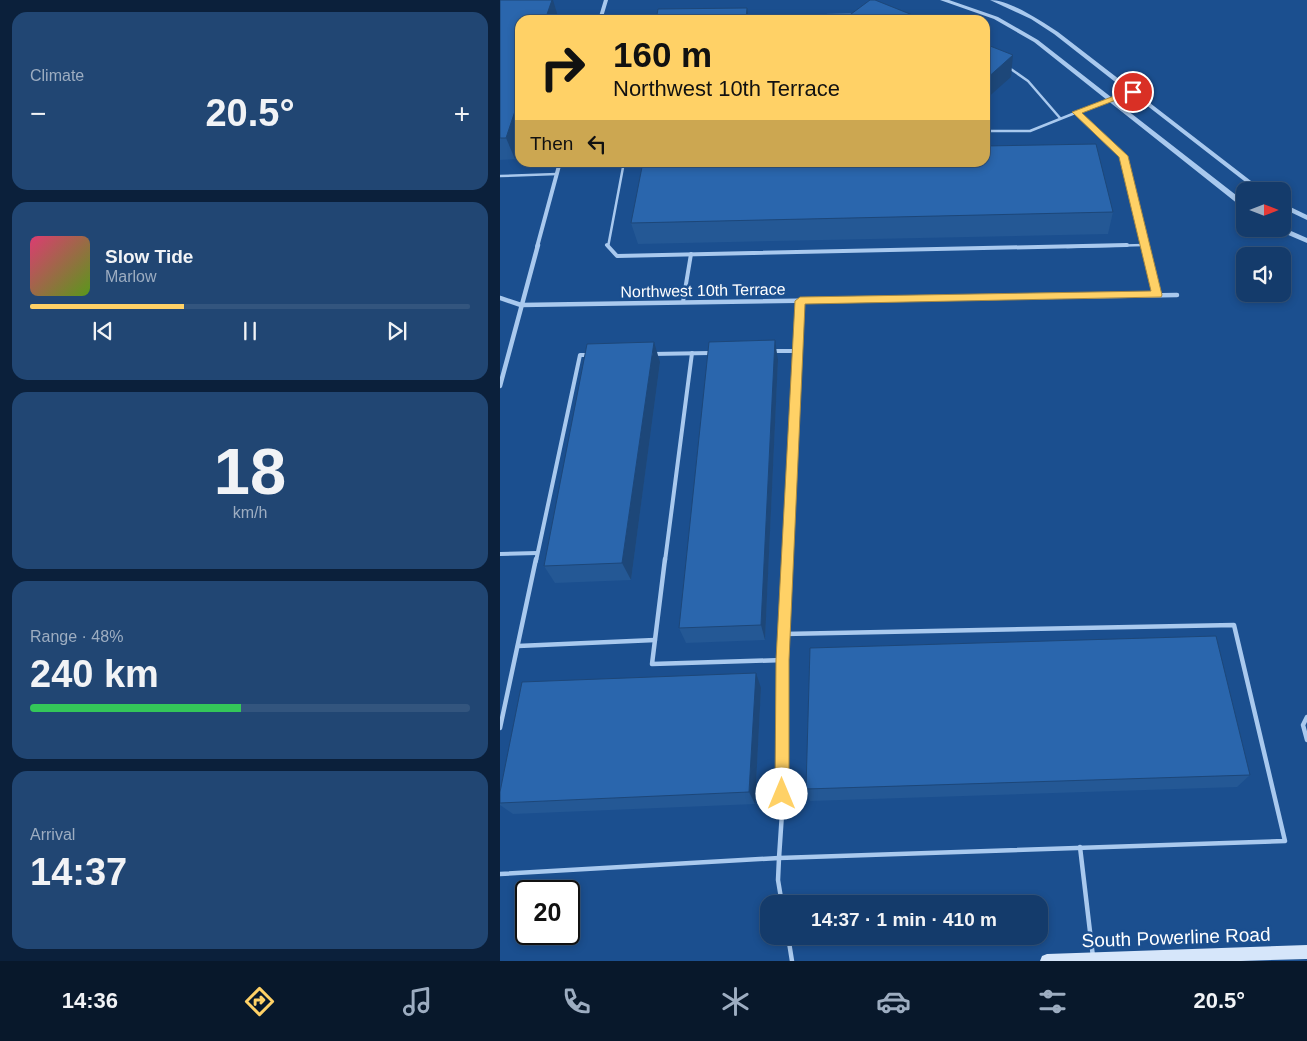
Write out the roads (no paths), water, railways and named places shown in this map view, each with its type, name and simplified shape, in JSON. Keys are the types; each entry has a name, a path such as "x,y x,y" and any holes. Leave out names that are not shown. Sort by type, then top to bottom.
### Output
{"main road":[{"name":"South Powerline Road","path":"1047,961 1187,958 1307,952"}],"street":[{"path":"602,15 606,0"},
{"path":"943,0 971,8 987,15"},
{"path":"993,0 1033,18 1056,33 1249,182"},
{"path":"990,16 1016,28 1036,41 1236,199"},
{"path":"1110,99 1133,92"},
{"path":"500,386 559,167"},
{"path":"1291,210 1307,218"},
{"path":"1291,233 1307,241"},
{"name":"Northwest 10th Terrace","path":"500,298 521,305 1177,294"}],"lane":[{"path":"850,15 858,15"},
{"path":"1006,66 1028,81 1060,118"},
{"path":"990,131 1030,131 1110,99"},
{"path":"1076,112 1123,156 1157,295"},
{"path":"623,167 607,246 616,256 1144,245"},
{"path":"500,176 557,174"},
{"path":"682,302 691,254"},
{"path":"780,895 778,880 782,813 783,660 800,301"},
{"path":"769,351 798,351"},
{"path":"692,353 652,664 783,660"},
{"path":"645,354 711,353"},
{"path":"500,728 580,355 589,355"},
{"path":"500,554 537,553"},
{"path":"500,874 779,858 1285,840 1234,625 784,634"},
{"path":"518,646 655,640"},
{"path":"1307,717 1303,725 1307,740"},
{"path":"1080,847 1093,960"},
{"path":"789,945 792,961"}]}
